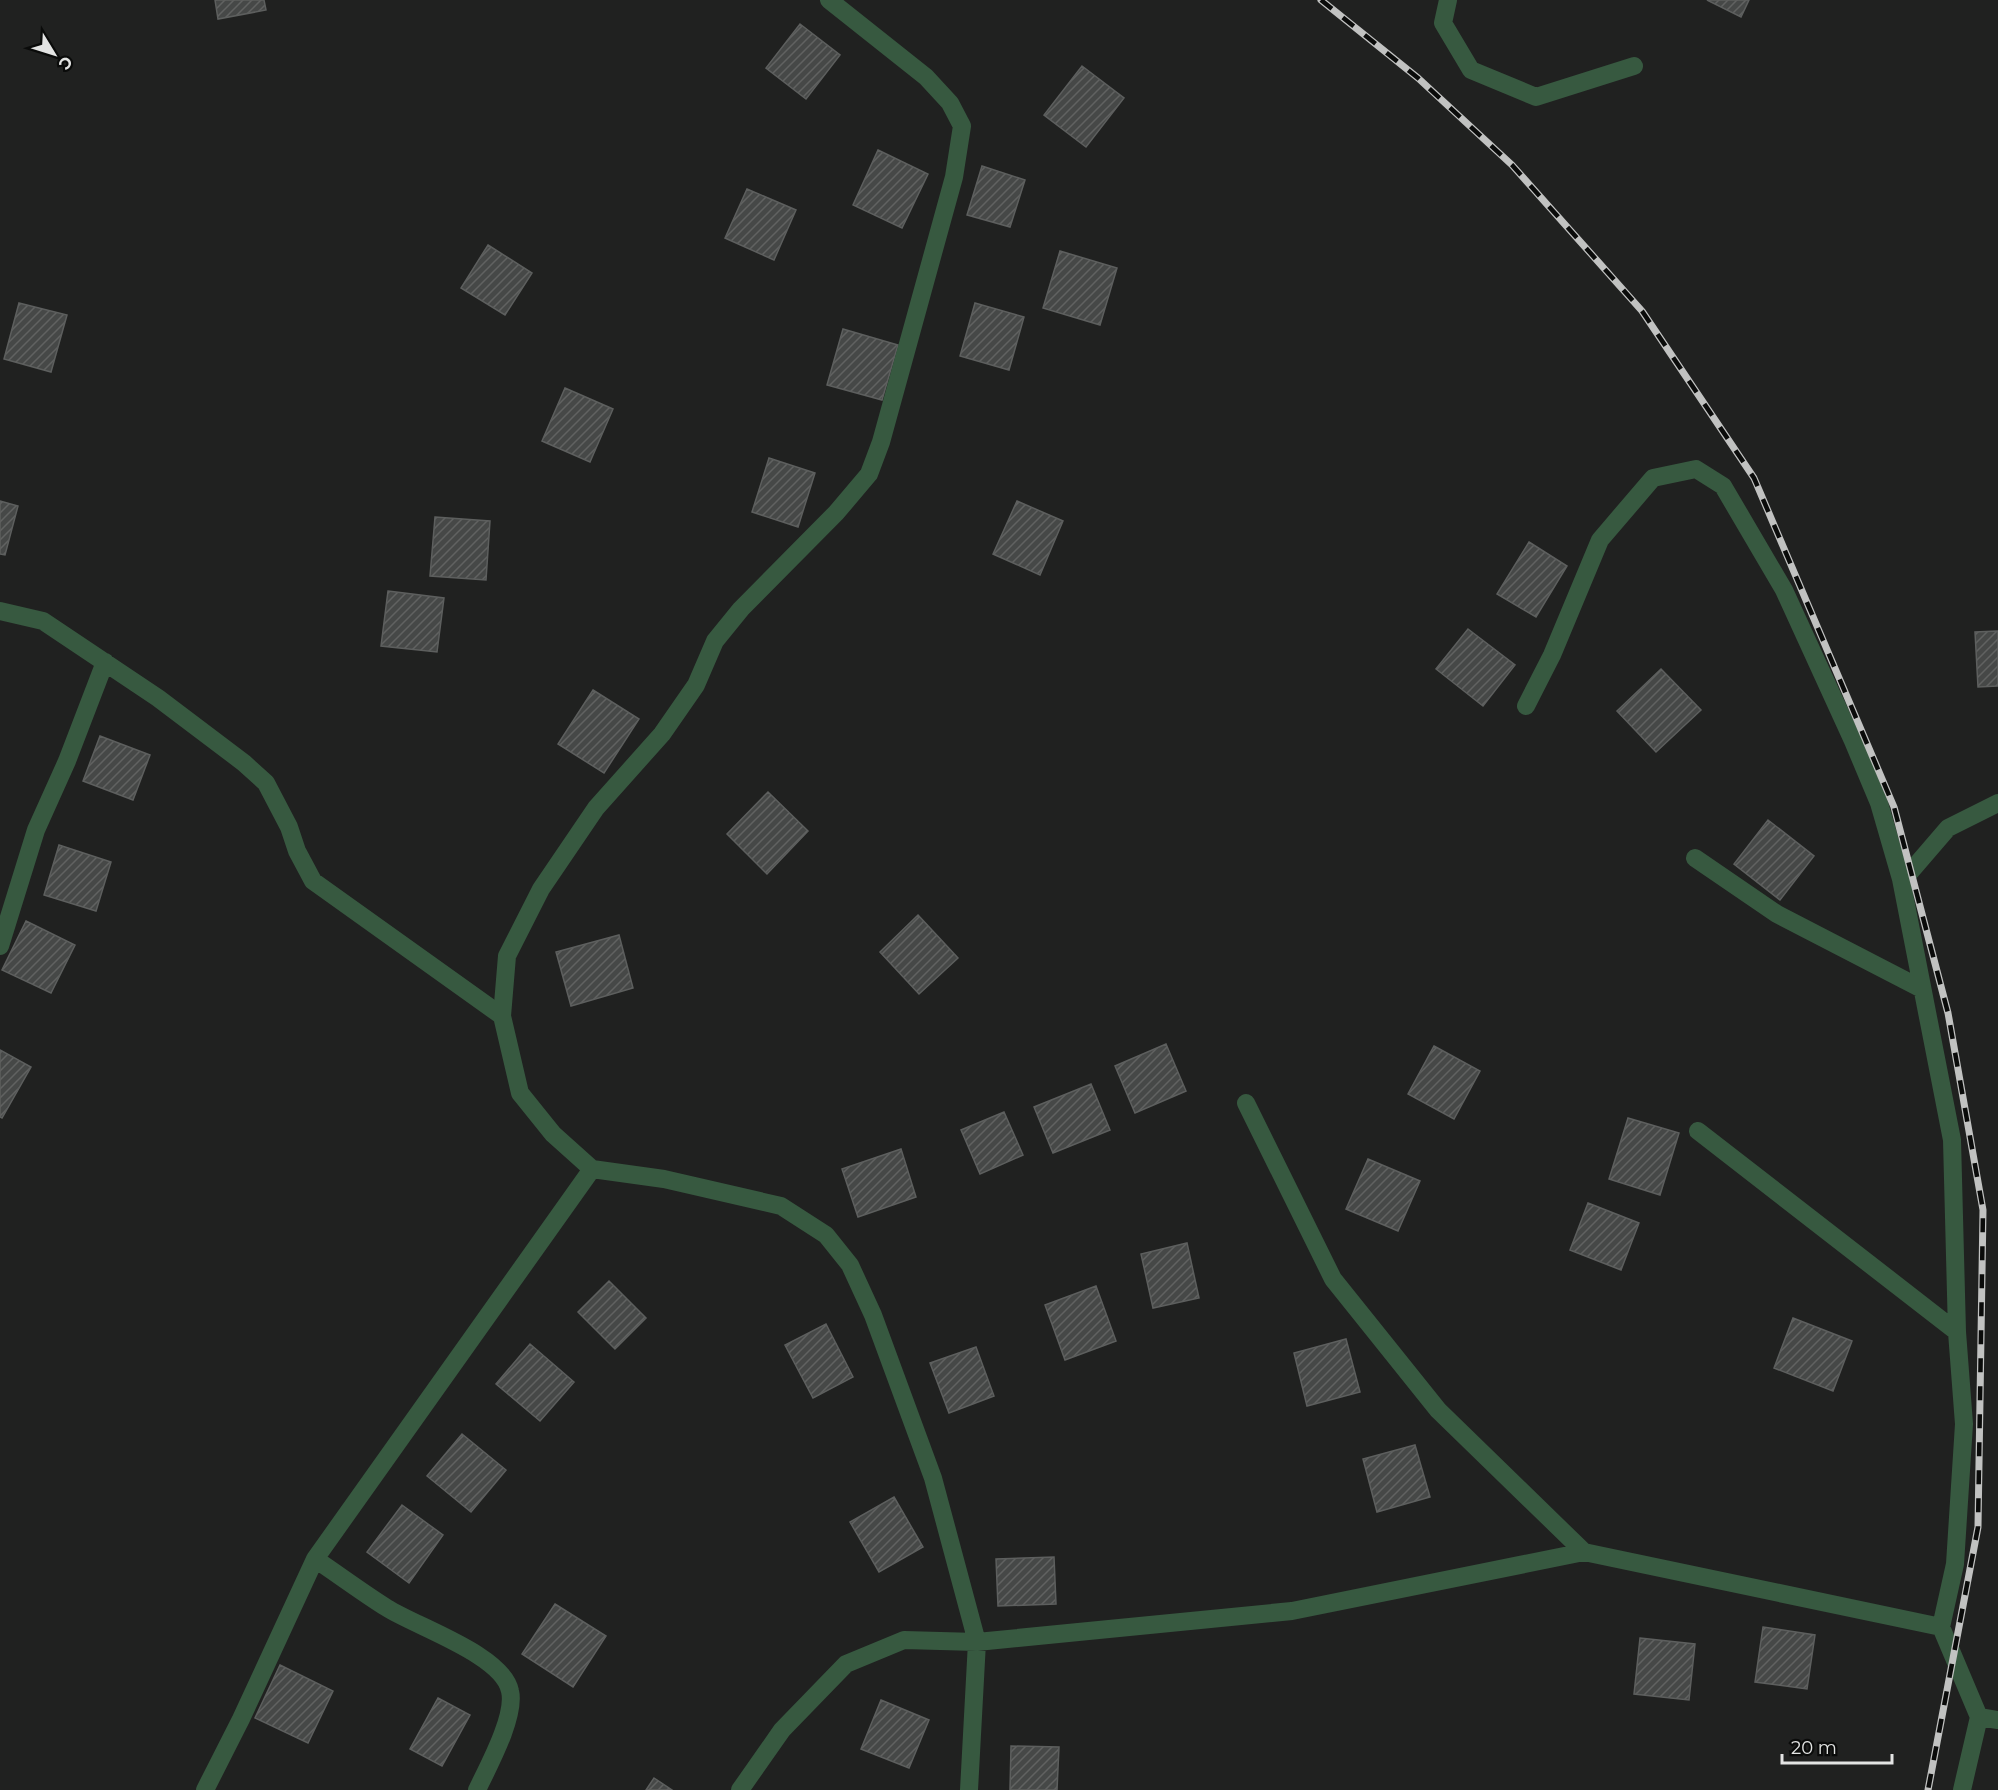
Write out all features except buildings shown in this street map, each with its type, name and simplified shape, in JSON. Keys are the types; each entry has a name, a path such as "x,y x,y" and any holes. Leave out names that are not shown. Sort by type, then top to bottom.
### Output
{"lane":[{"path":"829,0 926,77 950,103 962,126 954,177 881,442 869,474 836,513 741,609 716,641 696,685 662,734 596,808 541,889 507,956 502,1016 520,1093 553,1134 592,1169 664,1179 781,1206 826,1235 850,1265 873,1315 933,1478 977,1642 969,1790"},
{"path":"1448,0 1443,23 1471,70 1536,97 1634,66"},
{"path":"1526,706 1552,655 1600,540 1653,478 1696,469 1723,486 1784,590 1879,803 1901,879 1952,1140 1957,1332 1964,1424 1955,1564 1941,1627 1980,1717 1962,1790"},
{"path":"0,611 43,621 158,698 244,764 266,783 313,881 502,1016"},
{"path":"0,946 36,830 67,761 105,662"},
{"path":"1901,879 1911,871 1948,828 1998,803"},
{"path":"1695,858 1777,914 1922,989"},
{"path":"1246,1102 1333,1279 1438,1410 1584,1552"},
{"path":"1698,1131 1957,1332"},
{"path":"205,1790 241,1719 315,1559 592,1169"},
{"path":"740,1790 782,1730 846,1664 904,1640 977,1642 1292,1611 1584,1552 1941,1627"},
{"path":"315,1559 389,1610 462,1646 501,1672 510,1690 511,1705 502,1736 477,1790"},
{"path":"1980,1717 1998,1720"}],"railway":[{"path":"1321,0 1418,78 1512,165 1642,311 1754,478 1894,807 1948,1013 1983,1210 1978,1527 1928,1790"}]}
